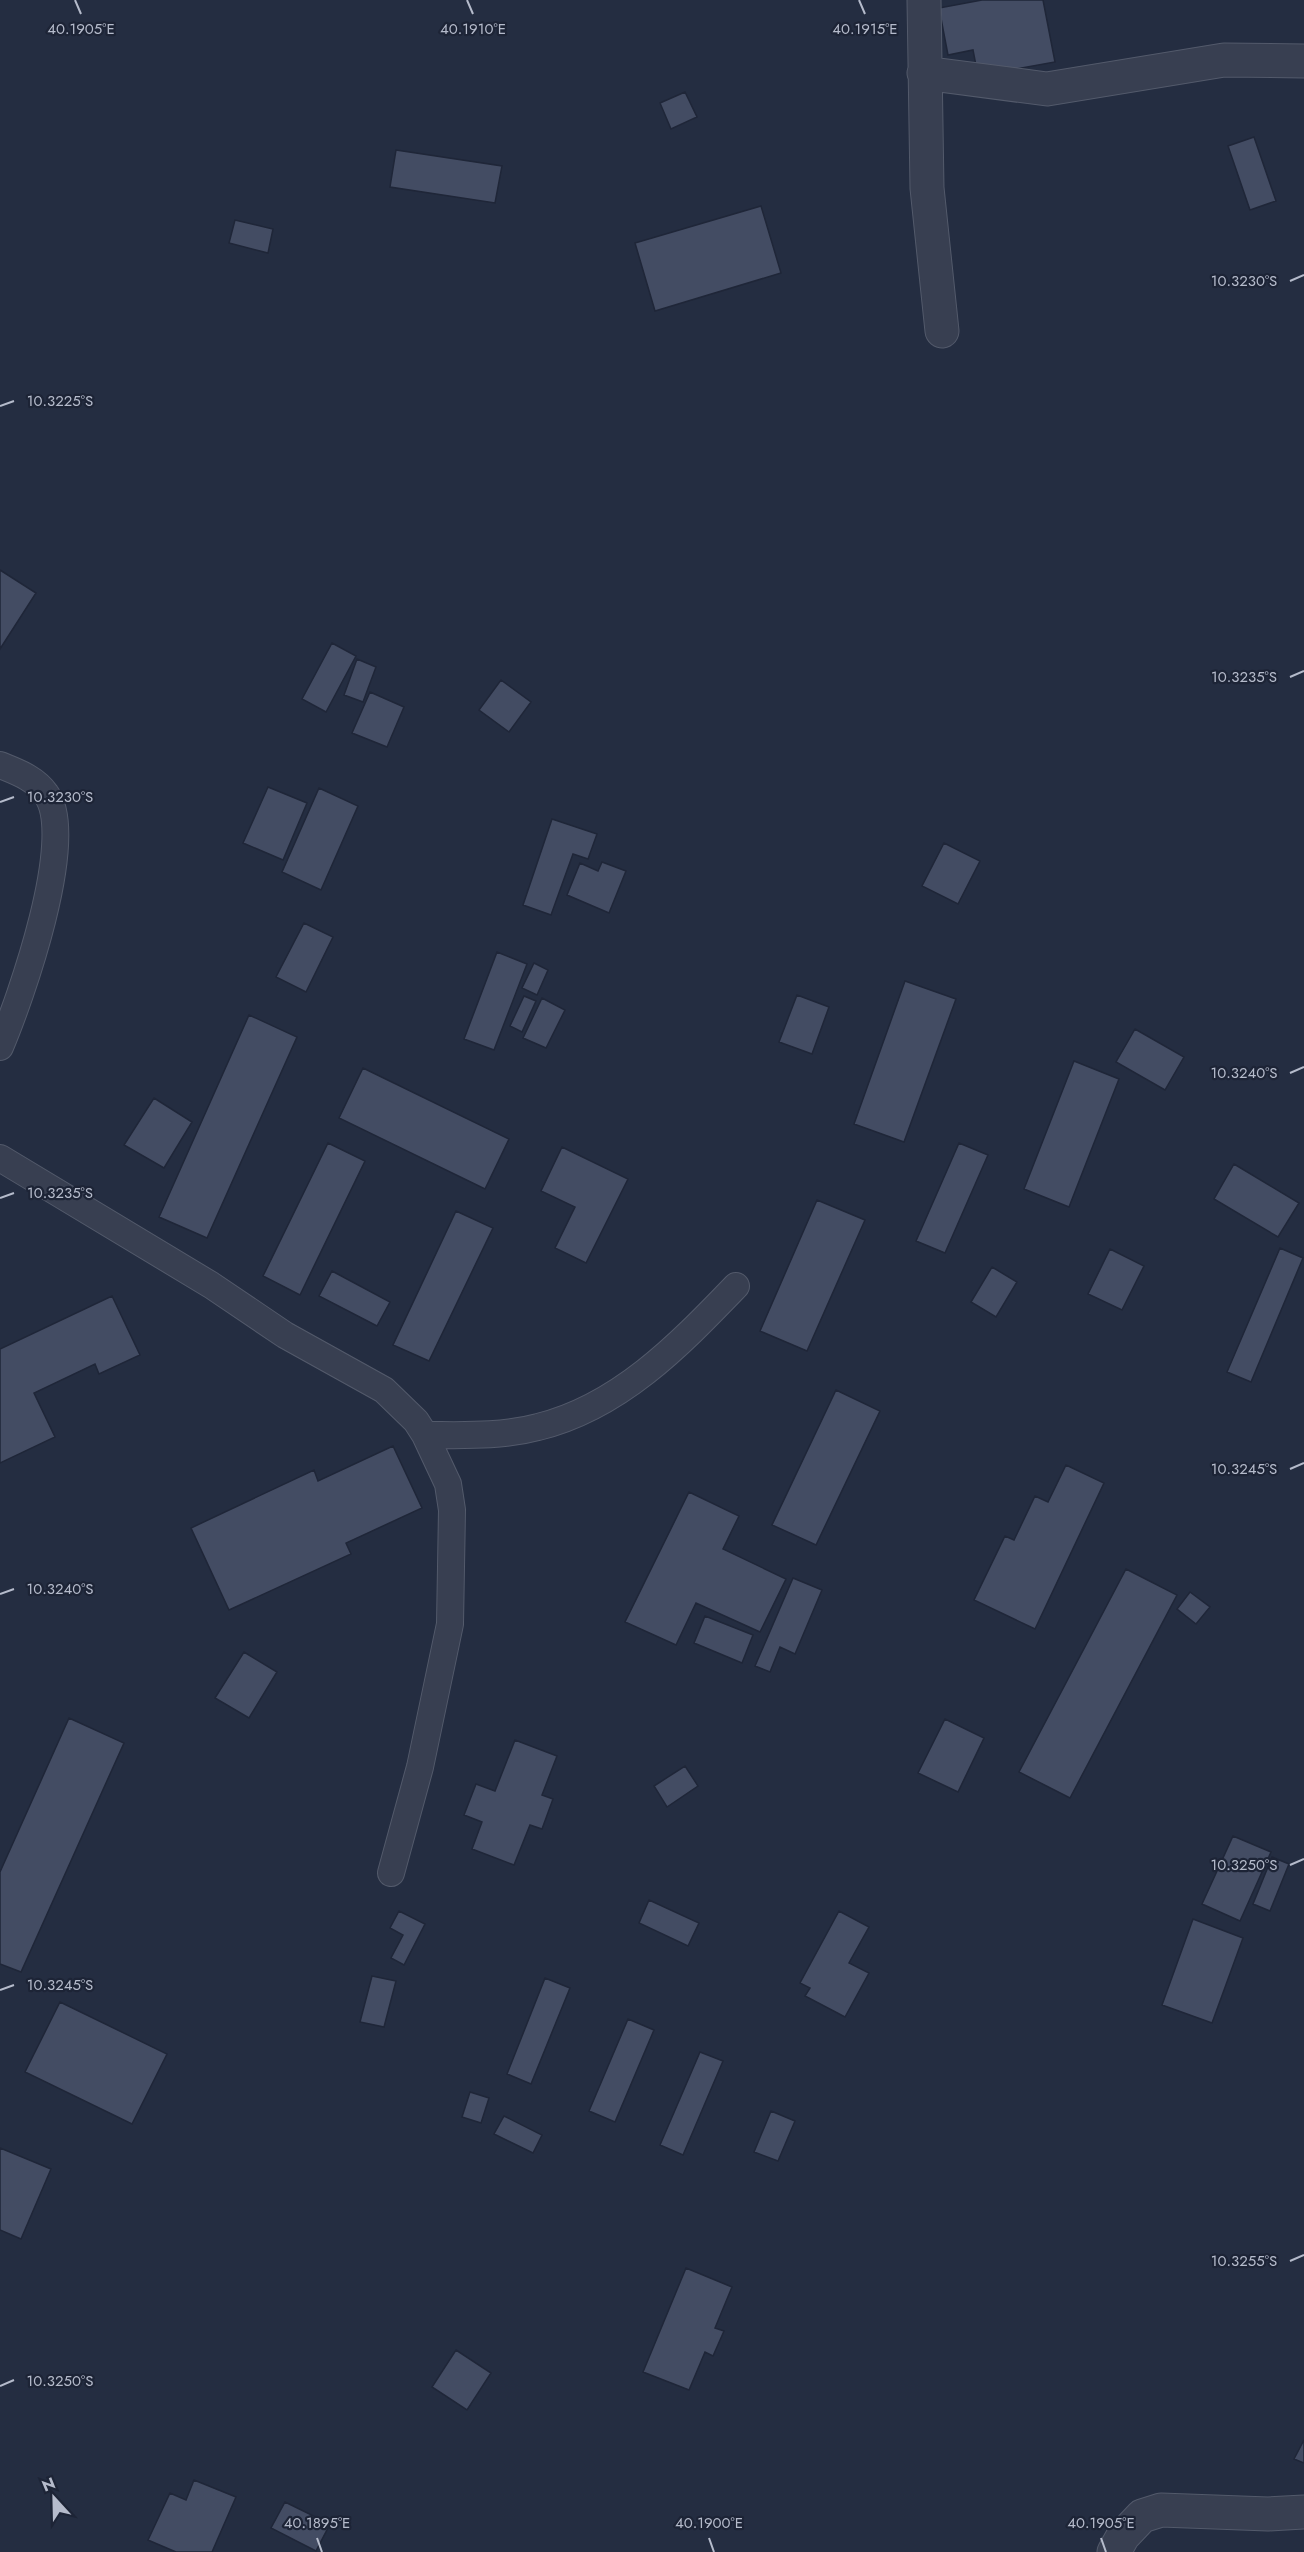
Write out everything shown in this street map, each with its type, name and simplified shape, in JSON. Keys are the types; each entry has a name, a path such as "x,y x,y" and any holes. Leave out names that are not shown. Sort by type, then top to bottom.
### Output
{"street":[{"path":"924,0 927,188 942,331"},
{"path":"924,73 1047,88 1224,60 1304,61"},
{"path":"1114,2552 1123,2536 1142,2516 1161,2510 1268,2514 1304,2512"}],"lane":[{"path":"0,765 26,776 46,794 53,808 56,828 54,863 39,934 0,1047"},
{"path":"0,1158 211,1285 285,1335 384,1390 416,1421 425,1435 448,1484 452,1510 450,1624 420,1767 391,1873"},
{"path":"425,1435 489,1436 539,1427 582,1411 637,1380 687,1337 736,1286"}],"building":[{"path":"982,0 1043,0 1055,62 978,76 973,50 948,55 939,8"},
{"path":"685,92 697,117 671,129 660,103"},
{"path":"1254,137 1276,201 1250,210 1228,146"},
{"path":"396,150 502,166 495,203 390,187"},
{"path":"761,206 781,273 655,311 635,243"},
{"path":"235,220 273,229 268,253 229,243"},
{"path":"0,570 36,593 0,649"},
{"path":"332,643 356,656 326,712 302,699"},
{"path":"357,659 376,667 363,702 344,695"},
{"path":"501,680 531,702 509,732 479,710"},
{"path":"370,692 404,707 387,747 352,733"},
{"path":"268,787 307,803 283,860 243,843"},
{"path":"319,788 358,806 321,890 282,872"},
{"path":"552,819 597,834 588,859 573,854 551,915 523,905"},
{"path":"944,843 980,861 958,904 922,886"},
{"path":"602,862 626,871 609,913 567,895 580,863 598,871"},
{"path":"304,923 333,937 306,992 276,977"},
{"path":"497,952 527,964 494,1050 464,1039"},
{"path":"534,963 548,970 537,995 522,988"},
{"path":"905,981 956,999 904,1142 854,1124"},
{"path":"797,995 829,1007 812,1054 779,1042"},
{"path":"524,996 536,1001 522,1032 510,1026"},
{"path":"542,998 565,1010 546,1048 523,1038"},
{"path":"249,1015 297,1037 207,1238 159,1217"},
{"path":"1135,1029 1184,1057 1165,1090 1116,1062"},
{"path":"1074,1061 1119,1079 1069,1207 1024,1189"},
{"path":"363,1068 509,1139 485,1189 339,1118"},
{"path":"154,1098 192,1122 164,1168 124,1145"},
{"path":"328,1143 365,1161 300,1295 263,1276"},
{"path":"959,1143 988,1155 945,1253 916,1241"},
{"path":"562,1147 628,1179 586,1263 555,1248 575,1207 541,1191"},
{"path":"1234,1164 1299,1203 1278,1237 1214,1199"},
{"path":"817,1200 865,1220 807,1351 760,1331"},
{"path":"456,1211 493,1228 429,1361 393,1345"},
{"path":"1280,1248 1303,1258 1251,1382 1227,1372"},
{"path":"1110,1249 1144,1266 1122,1310 1088,1294"},
{"path":"992,1267 1017,1282 996,1317 971,1302"},
{"path":"332,1271 390,1302 377,1326 319,1296"},
{"path":"112,1296 140,1355 99,1374 95,1364 34,1393 55,1437 0,1463 0,1349"},
{"path":"836,1390 880,1411 816,1545 772,1525"},
{"path":"393,1446 422,1508 346,1543 351,1554 229,1610 191,1528 314,1470 318,1481"},
{"path":"1066,1465 1104,1483 1035,1629 974,1600 1005,1536 1014,1540 1035,1496 1048,1502"},
{"path":"689,1492 739,1516 723,1549 786,1579 760,1632 696,1603 676,1645 625,1622"},
{"path":"1126,1569 1177,1595 1070,1798 1019,1772"},
{"path":"793,1578 822,1590 795,1654 780,1647 770,1672 755,1666"},
{"path":"1190,1592 1210,1607 1196,1624 1177,1609"},
{"path":"705,1616 753,1635 742,1663 694,1643"},
{"path":"244,1652 277,1672 249,1718 215,1698"},
{"path":"69,1718 124,1743 21,1972 0,1964 0,1872"},
{"path":"945,1719 984,1738 958,1792 918,1773"},
{"path":"515,1740 557,1756 542,1795 553,1799 542,1829 530,1825 514,1865 472,1849 482,1822 464,1815 476,1784 495,1791"},
{"path":"685,1766 698,1786 667,1807 654,1786"},
{"path":"1233,1836 1271,1852 1240,1921 1202,1904"},
{"path":"1272,1857 1289,1864 1270,1911 1253,1904"},
{"path":"649,1900 699,1923 688,1946 639,1923"},
{"path":"399,1911 425,1924 404,1965 391,1958 403,1935 390,1928"},
{"path":"839,1911 869,1927 849,1963 869,1973 845,2017 805,1996 810,1988 800,1983"},
{"path":"1193,1919 1243,1938 1212,2023 1162,2005"},
{"path":"372,1976 396,1981 384,2027 360,2022"},
{"path":"545,1978 570,1988 531,2084 507,2074"},
{"path":"60,2002 167,2054 132,2124 25,2072"},
{"path":"628,2019 654,2030 615,2122 589,2111"},
{"path":"700,2052 723,2061 683,2155 660,2145"},
{"path":"470,2092 489,2098 481,2123 462,2117"},
{"path":"771,2111 795,2121 778,2161 754,2152"},
{"path":"504,2116 542,2135 533,2153 494,2134"},
{"path":"0,2148 51,2169 21,2239 0,2230"},
{"path":"686,2268 732,2287 715,2328 724,2331 713,2356 705,2352 689,2390 643,2372"},
{"path":"456,2350 491,2373 467,2410 432,2387"},
{"path":"1304,2440 1304,2463 1294,2459"},
{"path":"194,2480 236,2497 212,2552 176,2552 148,2540 170,2493 186,2500"},
{"path":"285,2502 330,2524 316,2551 271,2528"}]}
